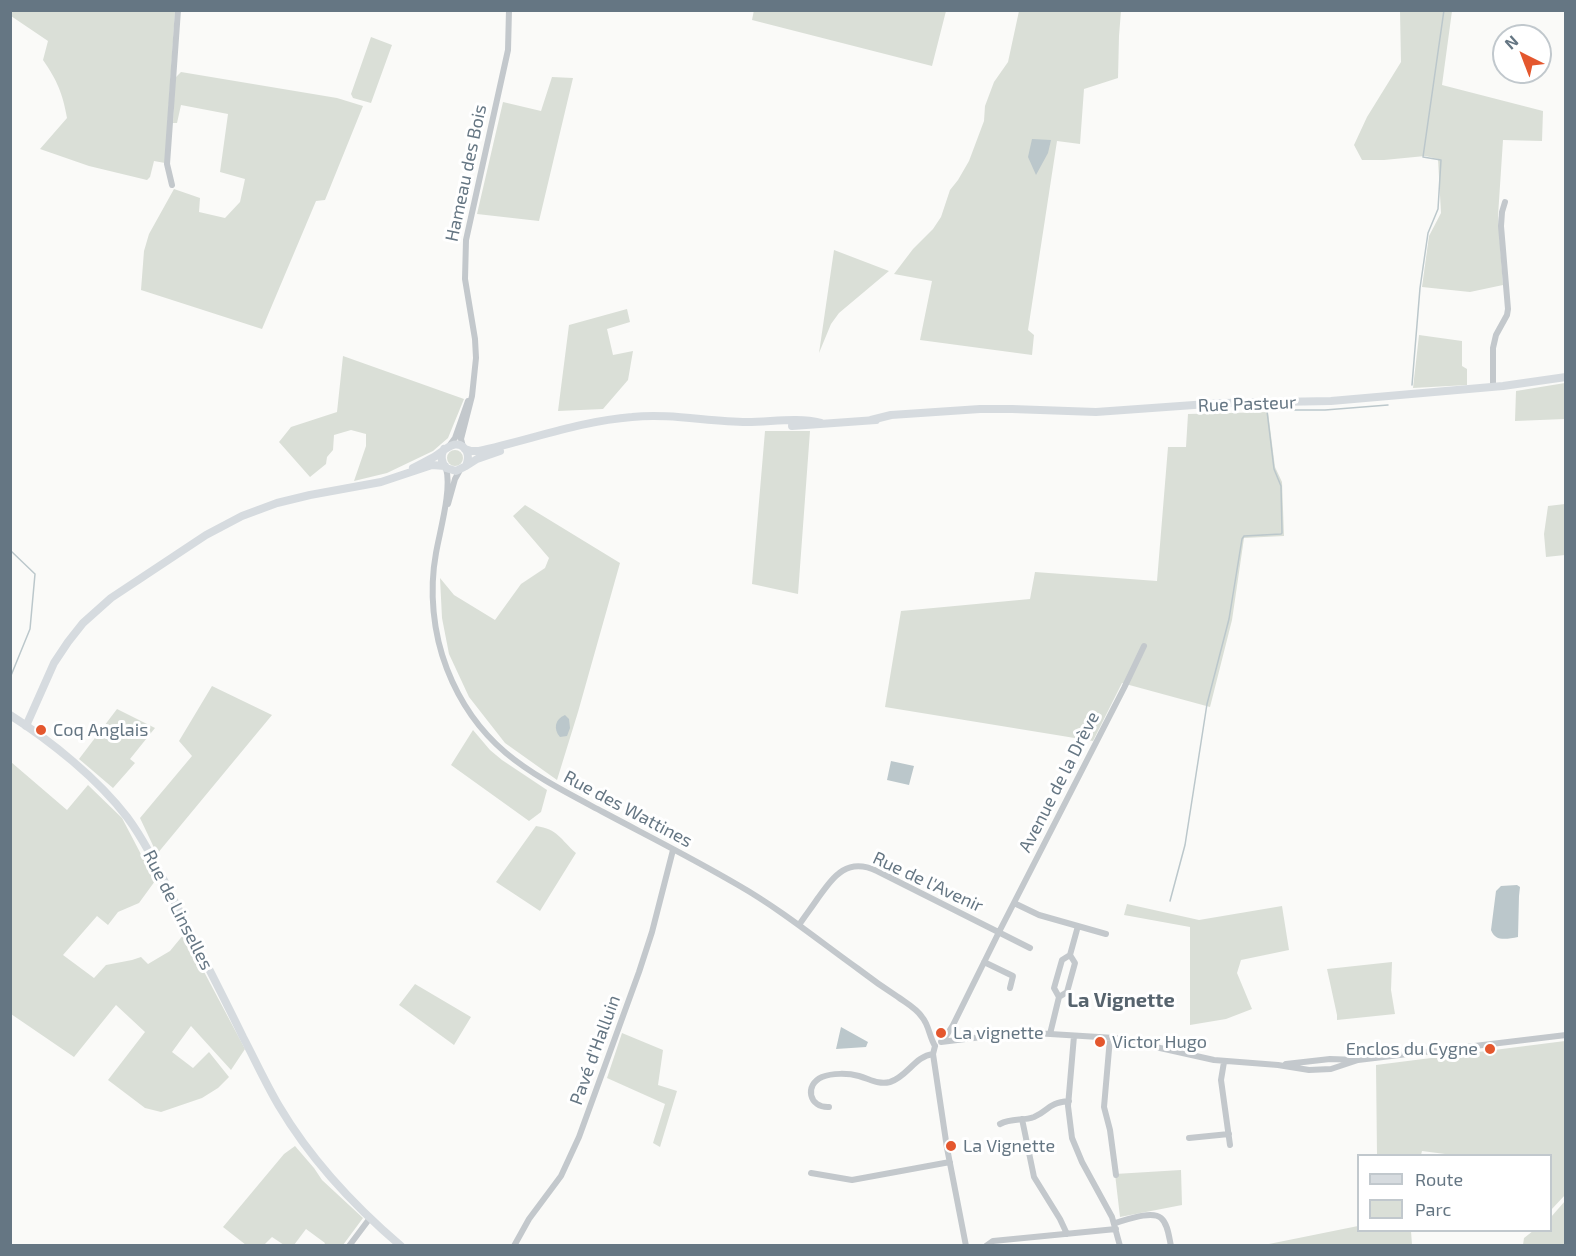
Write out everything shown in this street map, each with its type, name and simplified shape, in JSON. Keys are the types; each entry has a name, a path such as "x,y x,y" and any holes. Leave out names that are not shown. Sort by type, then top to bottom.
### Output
{"main road":[{"name":"Rue Pasteur","path":"464,448 477,451 595,422 634,417 670,416 798,426 993,409 1112,412 1222,403 1331,401 1493,387 1566,377"},
{"name":"Rue Pasteur","path":"463,468 477,459 527,440"},
{"path":"23,724 59,654 90,615 119,592 206,535 237,518 277,503 377,483 393,479 432,465 446,467 452,471 463,468 468,456 464,448 456,444 393,479"},
{"path":"446,467 441,458 447,448"},
{"name":"Rue de Linselles","path":"10,716 61,752 101,788 133,825 157,866 269,1088 301,1140 331,1180 400,1245"}],"street":[{"path":"172,186 167,164 178,10"},
{"name":"Hameau des Bois","path":"464,448 462,437 474,377 475,339 465,279 466,240 508,50 509,10"},
{"path":"1493,387 1492,348 1508,312 1501,225 1505,202"},
{"name":"Hameau des Bois","path":"447,448 455,438 474,377"},
{"name":"Rue des Wattines","path":"446,467 448,478 433,570 432,594 440,648 447,670 475,720 498,747 529,771 748,891 799,925 916,1010 925,1021 935,1046"},
{"name":"Rue des Wattines","path":"443,519 455,479 463,468"},
{"name":"Avenue de la Drève","path":"944,1041 1144,646"},
{"name":"Pavé d'Halluin","path":"514,1245 529,1219 561,1176 579,1137 637,980 673,850"},
{"name":"Rue de l'Avenir","path":"799,925 837,874 846,868 860,866 877,871 999,932"},
{"path":"1014,903 1041,916 1106,934"},
{"path":"1050,1034 1059,997 1054,988 1062,960 1070,955 1078,926"},
{"path":"999,932 1030,948"},
{"path":"1059,997 1067,992 1075,963 1070,955"},
{"path":"984,962 1013,976 1010,988"},
{"path":"966,1245 933,1054 935,1046 944,1041 1024,1033 1110,1038 1224,1062 1320,1070 1336,1068 1358,1060 1566,1035"},
{"path":"1074,1036 1069,1101 1070,1128 1082,1162 1108,1207 1120,1245"},
{"path":"1110,1038 1104,1107 1110,1130 1116,1175"},
{"path":"829,1107 818,1105 811,1096 814,1082 822,1077 840,1074 857,1075 873,1082 888,1082 898,1078 925,1056 933,1054"},
{"path":"1224,1062 1221,1080 1230,1144"},
{"path":"1000,1124 1035,1116 1055,1103 1069,1101"},
{"path":"1022,1119 1034,1177 1067,1234"},
{"path":"1189,1138 1229,1134"},
{"path":"811,1173 852,1180 950,1162"},
{"path":"986,1245 993,1241 1067,1234 1115,1226 1138,1217 1153,1215 1163,1220 1171,1245"},
{"path":"349,1245 370,1218"}],"green space":[{"path":"754,10 946,11 932,66 752,20"},
{"path":"10,11 175,11 165,163 154,161 147,180 89,166 40,149 67,118 59,88 43,60 48,41 11,16"},
{"path":"1019,11 1121,11 1118,78 1084,89 1080,144 1057,141 1028,330 1034,335 1032,355 920,340 932,281 894,274 941,217 950,190 969,161 984,121 985,106 994,82 1008,62"},
{"path":"1400,11 1452,11 1442,85 1543,111 1542,141 1503,140 1498,216 1503,285 1470,292 1422,287 1429,236 1441,213 1438,159 1425,156 1362,160 1354,145 1367,117 1401,62"},
{"path":"371,37 392,45 371,103 353,98 351,94"},
{"path":"181,72 337,98 363,106 325,200 316,201 262,329 141,290 144,251 149,234 174,189 200,198 199,212 225,218 240,202 245,179 220,172 228,114 181,105 177,123 173,123 175,78"},
{"path":"552,77 573,78 539,221 477,214 503,102 541,111"},
{"path":"834,250 889,271 839,313 831,324 819,353"},
{"path":"627,309 630,322 607,329 613,355 633,351 628,380 603,409 558,411 569,325"},
{"path":"1419,335 1462,341 1462,366 1467,369 1467,385 1413,388"},
{"path":"343,356 464,399 448,438 433,451 387,473 354,481 366,446 366,434 351,430 334,435 333,450 327,457 326,464 310,477 279,442 291,427 337,412"},
{"path":"1565,383 1565,419 1515,421 1516,391"},
{"path":"1268,412 1275,467 1282,482 1284,536 1244,538 1232,620 1210,707 1122,683 1093,741 885,707 901,611 1030,599 1035,572 1157,581 1168,447 1186,447 1188,414"},
{"path":"765,431 810,431 798,594 752,584"},
{"path":"455,450 461,452 463,458 461,464 455,466 449,464 447,458 449,452"},
{"path":"1565,504 1565,555 1546,557 1544,534 1548,506"},
{"path":"525,505 620,563 557,780 505,743 469,697 449,654 442,618 440,578 454,595 495,620 521,584 545,568 549,558 513,516"},
{"path":"212,686 272,715 157,854 140,818 192,756 179,741"},
{"path":"117,709 155,728 130,759 135,763 113,788 79,759"},
{"path":"473,730 502,760 547,790 541,812 529,821 451,765"},
{"path":"11,762 67,810 88,785 122,818 155,881 139,903 118,912 108,925 97,916 63,955 94,978 106,965 141,957 148,964 170,951 184,934 245,1049 231,1070 191,1026 172,1052 193,1068 209,1052 229,1077 218,1088 202,1098 161,1112 145,1108 108,1080 145,1032 116,1005 74,1057 11,1014"},
{"path":"536,826 554,832 576,853 540,911 496,882"},
{"path":"1127,904 1199,920 1282,906 1289,950 1241,960 1237,973 1252,1009 1226,1019 1190,1025 1190,927 1124,915"},
{"path":"1392,962 1391,990 1395,1014 1337,1020 1327,969"},
{"path":"415,984 471,1017 454,1045 399,1005"},
{"path":"622,1033 663,1050 658,1085 677,1091 660,1147 653,1143 665,1104 607,1078"},
{"path":"1565,1041 1565,1195 1552,1209 1552,1154 1445,1154 1422,1151 1421,1154 1377,1154 1376,1065"},
{"path":"295,1146 322,1180 363,1218 343,1245 324,1245 325,1243 306,1229 294,1245 284,1245 272,1237 264,1245 246,1245 223,1227 284,1154"},
{"path":"1181,1170 1182,1205 1120,1217 1115,1174"},
{"path":"1565,1201 1565,1245 1523,1245 1524,1238 1532,1232 1552,1232 1552,1216"},
{"path":"1357,1226 1357,1232 1411,1232 1412,1245 1264,1245"}],"shaded area":[{"path":"1032,139 1051,140 1048,153 1036,175 1028,157"},
{"path":"565,715 569,719 570,728 567,736 560,737 556,731 556,724"},
{"path":"891,761 914,766 909,785 887,780"},
{"path":"1517,885 1520,887 1518,937 1498,938 1491,930 1496,891 1501,886"},
{"path":"841,1027 868,1042 866,1047 836,1049"}],"waterway":[{"path":"1412,385 1420,288 1428,233 1438,209 1441,160 1423,157 1444,10"},
{"path":"1170,901 1185,845 1207,704 1229,619 1242,539 1244,536 1282,533 1281,486 1274,469 1267,411 1325,410 1388,405"},
{"path":"10,545 11,551 35,574 30,629 10,678"}],"place":[{"name":"Coq Anglais","path":"41,730"},
{"name":"La vignette","path":"941,1033"},
{"name":"Victor Hugo","path":"1100,1042"},
{"name":"Enclos du Cygne","path":"1490,1049"},
{"name":"La Vignette","path":"951,1146"}],"district":[{"name":"La Vignette","path":"1121,1000"}]}
